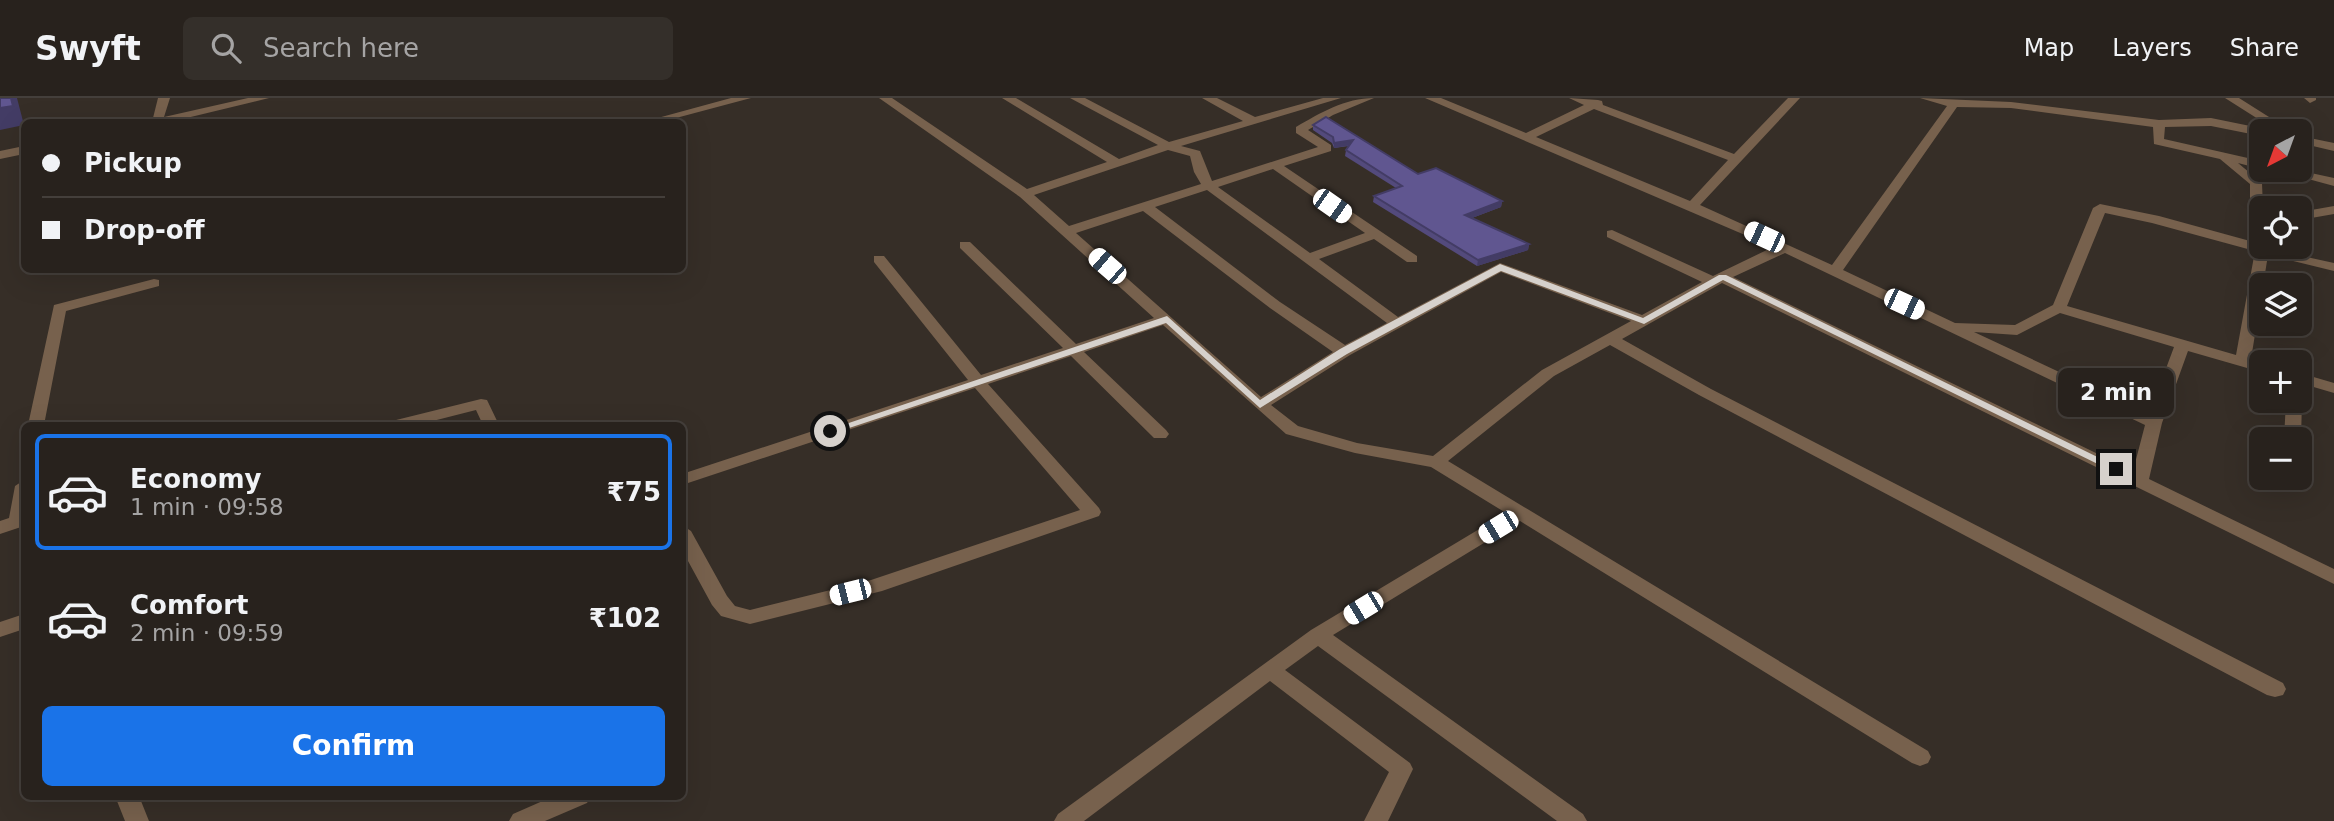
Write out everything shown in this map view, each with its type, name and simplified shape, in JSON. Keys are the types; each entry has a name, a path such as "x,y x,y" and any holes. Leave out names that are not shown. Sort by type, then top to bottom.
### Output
{"street":[{"path":"158,119 164,98"},
{"path":"170,119 263,98"},
{"path":"661,119 745,98"},
{"path":"885,98 940,133 1025,194 1260,405 1292,430 1354,448 1436,462 1920,757"},
{"path":"1008,98 1119,164"},
{"path":"1076,98 1168,146 1196,154 1200,172 1209,186 1397,323"},
{"path":"1208,98 1253,121"},
{"path":"1025,194 1168,146 1335,98"},
{"path":"1067,231 1327,148 1300,130 1329,113 1365,98"},
{"path":"1431,98 1693,205 2154,423"},
{"path":"1575,98 1736,159"},
{"path":"1527,137 1607,98"},
{"path":"1693,205 1794,98"},
{"path":"1926,98 1954,104 2011,106 2159,124 2211,122 2249,130"},
{"path":"2011,106 2046,98"},
{"path":"2231,98 2265,119"},
{"path":"1835,271 1954,104"},
{"path":"2159,124 2158,141 2249,162"},
{"path":"2312,142 2334,147"},
{"path":"0,155 21,151"},
{"path":"2220,155 2256,183 2257,196"},
{"path":"1275,165 1412,258"},
{"path":"2312,177 2334,182"},
{"path":"1145,206 1275,305 1343,352"},
{"path":"1950,326 2017,330 2059,308 2100,208 2154,219 2249,245"},
{"path":"2312,214 2334,210"},
{"path":"1309,258 1374,234"},
{"path":"1612,234 1718,279 2334,577"},
{"path":"965,244 1160,434"},
{"path":"1436,462 1548,373 1718,279 1785,247"},
{"path":"686,538 728,611 750,617 874,586 1093,512 978,382 879,259"},
{"path":"2243,362 2260,259"},
{"path":"2302,259 2334,267"},
{"path":"1260,405 1343,352 1500,267 1644,321"},
{"path":"37,422 59,308 154,283"},
{"path":"2059,308 2249,364"},
{"path":"686,479 1167,319"},
{"path":"1611,339 1705,392 2275,689"},
{"path":"2140,481 2154,423 2183,345"},
{"path":"2312,382 2334,388"},
{"path":"410,422 481,404 490,422"},
{"path":"14,524 21,497"},
{"path":"1066,821 1318,635 1520,513"},
{"path":"0,630 21,622"},
{"path":"1318,635 1574,821"},
{"path":"1270,670 1402,769 1376,821"},
{"path":"129,800 137,821"},
{"path":"521,821 570,800"}],"building":[{"path":"0,98 11,98 13,106 0,108"},
{"path":"1326,117 1418,174 1436,168 1502,201 1465,215 1529,244 1478,260 1374,196 1402,186 1346,150 1353,140 1334,143 1333,137 1313,125"}],"route":[{"path":"830,431 1167,319 1260,405 1343,352 1500,267 1561,293 1644,321 1722,277 2116,469"}]}
